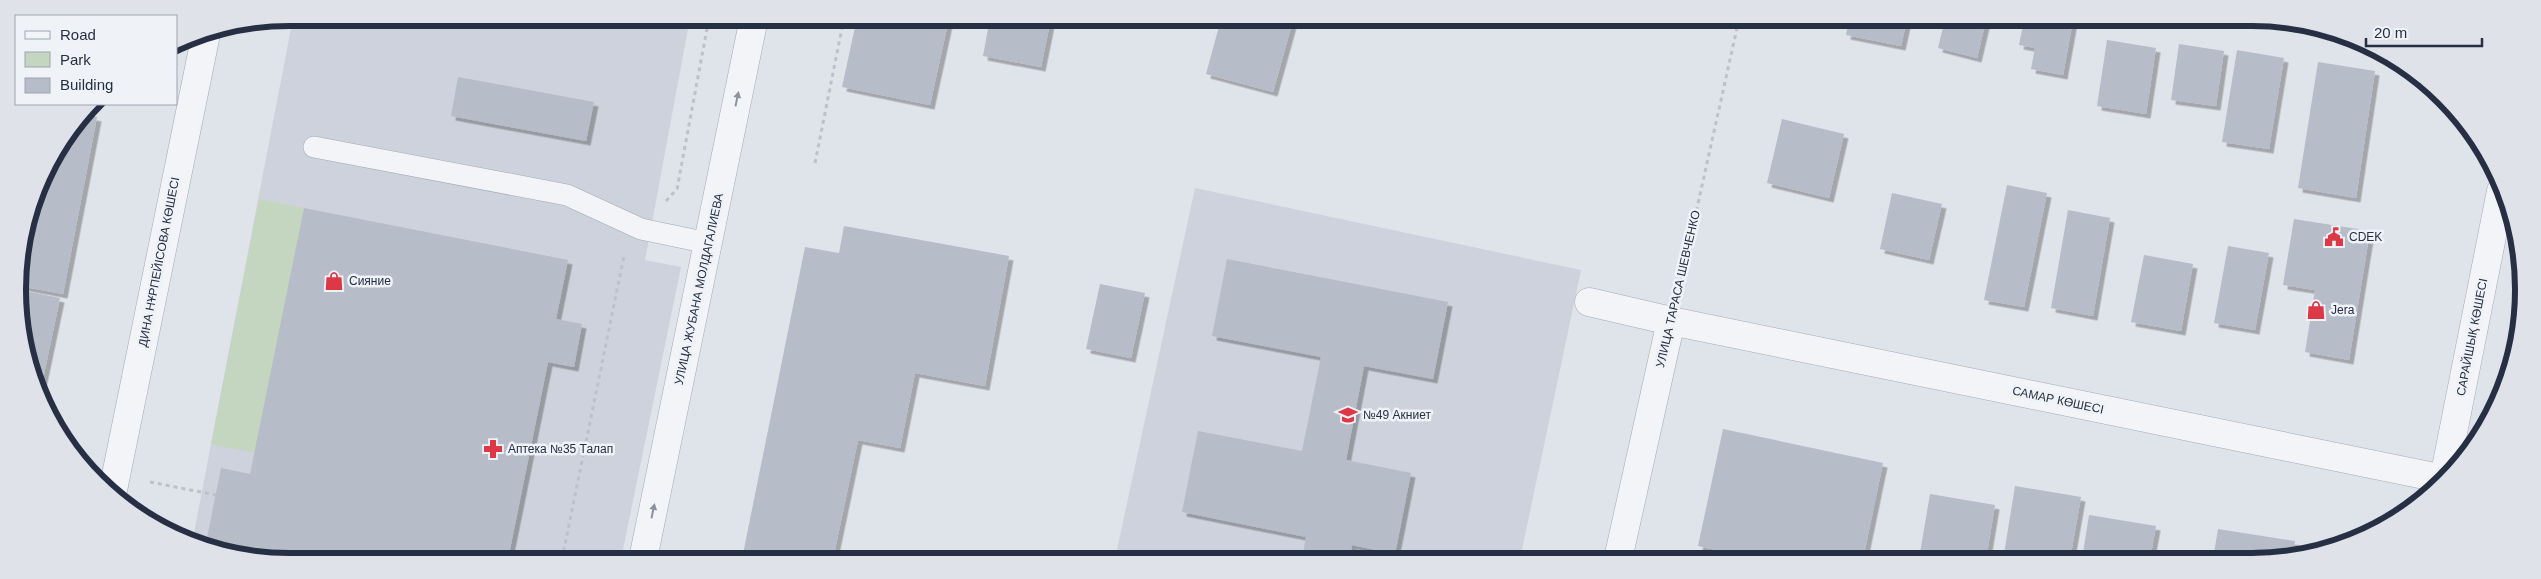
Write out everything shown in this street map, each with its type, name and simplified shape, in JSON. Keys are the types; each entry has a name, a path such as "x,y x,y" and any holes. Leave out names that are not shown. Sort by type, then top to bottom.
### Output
{"street":[{"name":"УЛИЦА ЖУБАНА МОЛДАГАЛИЕВА","path":"644,553 752,26"},
{"name":"ДИНА НҰРПЕЙІСОВА КӨШЕСІ","path":"115,482 205,40"},
{"name":"САРАЙШЫҚ КӨШЕСІ","path":"2446,467 2499,198"},
{"name":"САМАР КӨШЕСІ","path":"1589,302 1671,321 2435,478"},
{"name":"УЛИЦА ТАРАСА ШЕВЧЕНКО","path":"1619,553 1671,321"}],"lane":[{"path":"314,147 567,195 641,229 708,243"}],"path":[{"path":"563,553 624,256 641,229 677,189 708,26"},
{"path":"815,163 842,26"},
{"name":"УЛИЦА ТАРАСА ШЕВЧЕНКО","path":"1671,321 1737,26"},
{"path":"115,482 216,496"}],"shaded area":[{"path":"291,26 689,26 645,260 681,267 622,553 290,553 238,548 194,535"},
{"name":"№49 Акниет","path":"1195,188 1581,270 1521,553 1116,553"}],"green space":[{"path":"259,199 304,208 255,453 211,444"}],"building":[{"path":"855,26 947,26 930,105 842,87"},
{"path":"989,26 1049,26 1041,67 983,56"},
{"path":"1219,26 1291,26 1273,92 1206,74"},
{"path":"1848,26 1905,26 1901,46 1846,35"},
{"path":"1943,26 1985,26 1977,58 1938,48"},
{"path":"2023,26 2072,26 2063,75 2031,69 2035,48 2019,45"},
{"path":"2107,40 2156,48 2146,114 2097,106"},
{"path":"2179,44 2224,51 2216,106 2171,100"},
{"path":"2237,50 2284,58 2269,149 2222,142"},
{"path":"2318,62 2375,71 2356,198 2298,188"},
{"path":"458,77 594,102 586,141 451,116"},
{"path":"92,116 97,117 63,294 26,287 31,238 40,205 53,173 71,143"},
{"path":"1782,119 1844,134 1829,198 1767,183"},
{"path":"2007,185 2047,193 2024,307 1984,300"},
{"path":"1892,193 1942,204 1929,260 1880,249"},
{"path":"304,208 568,260 556,319 582,324 574,367 548,362 509,553 290,553 238,548 207,540 221,468 250,474"},
{"path":"2068,210 2110,218 2093,316 2051,308"},
{"path":"2294,219 2370,231 2349,360 2305,352 2315,290 2283,285"},
{"path":"844,226 1009,256 985,386 915,373 900,448 858,440 834,553 743,553 805,247 839,253"},
{"path":"2228,246 2269,253 2255,330 2214,323"},
{"path":"2144,255 2193,264 2181,331 2131,322"},
{"path":"1227,259 1448,302 1433,379 1364,366 1346,460 1411,473 1395,553 1352,545 1351,553 1303,553 1306,537 1182,512 1198,431 1302,451 1321,357 1212,336"},
{"path":"1100,284 1145,293 1131,358 1086,349"},
{"path":"26,291 60,298 43,381 31,341"},
{"path":"1723,429 1883,463 1864,553 1730,553 1698,546"},
{"path":"2015,486 2081,497 2071,553 2004,553"},
{"path":"1930,494 1995,505 1987,553 1920,553"},
{"path":"2089,515 2156,526 2151,553 2083,553"},
{"path":"2218,529 2295,541 2294,549 2252,553 2214,553"}],"place":[{"name":"CDEK","path":"2334,237"},
{"name":"Сияние","path":"334,281"},
{"name":"Jera","path":"2316,310"},
{"name":"№49 Акниет","path":"1348,415"},
{"name":"Аптека №35 Талап","path":"493,449"}]}
